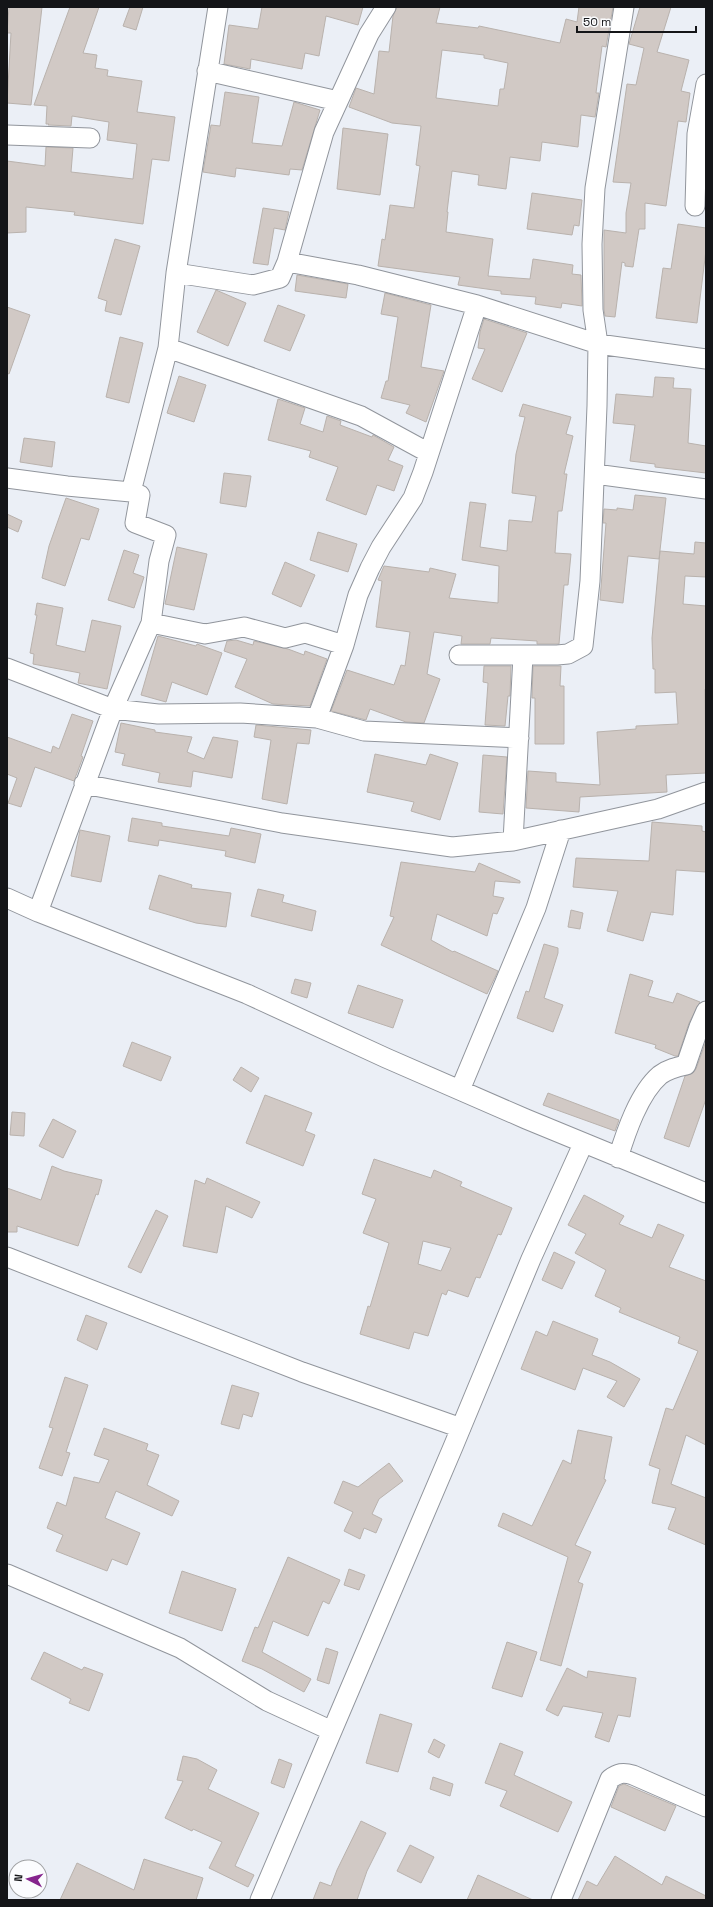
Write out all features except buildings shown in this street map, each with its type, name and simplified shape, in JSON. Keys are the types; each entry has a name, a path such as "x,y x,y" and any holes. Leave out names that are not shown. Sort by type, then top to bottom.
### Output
{"street":[{"path":"131,492 168,348 176,273 218,7"},
{"path":"176,273 253,285 280,278 287,262 324,132 369,34 386,7"},
{"path":"459,655 523,656 568,654 583,646 590,581 595,474 598,344 593,310 592,244 595,188 624,7"},
{"path":"207,70 338,101"},
{"path":"695,206 697,134 706,84"},
{"path":"7,135 90,138"},
{"path":"287,262 358,275 477,305 598,344 706,359"},
{"path":"317,718 344,645 358,595 381,547 413,498 477,305"},
{"path":"168,348 361,416 429,453"},
{"path":"595,474 706,489"},
{"path":"7,478 67,486 131,492 140,495 135,523 166,534 159,561 151,623 113,709 84,784 38,912"},
{"path":"151,623 205,634 244,627 286,638 305,633 344,645"},
{"path":"513,840 523,656"},
{"path":"7,668 113,709 158,714 240,713 317,718 364,731 519,738"},
{"path":"84,784 282,823 452,847 513,840 658,809 706,792"},
{"path":"460,1090 536,908 561,830"},
{"path":"7,898 38,912 248,994 583,1144 706,1193"},
{"path":"618,1158 630,1120 647,1091 660,1075 673,1068 686,1064 706,1011"},
{"path":"260,1900 461,1428 531,1259 583,1144"},
{"path":"7,1257 295,1369 461,1428"},
{"path":"7,1574 180,1648 267,1701 332,1731"},
{"path":"561,1900 610,1779 616,1774 623,1773 633,1775 706,1807"}]}
